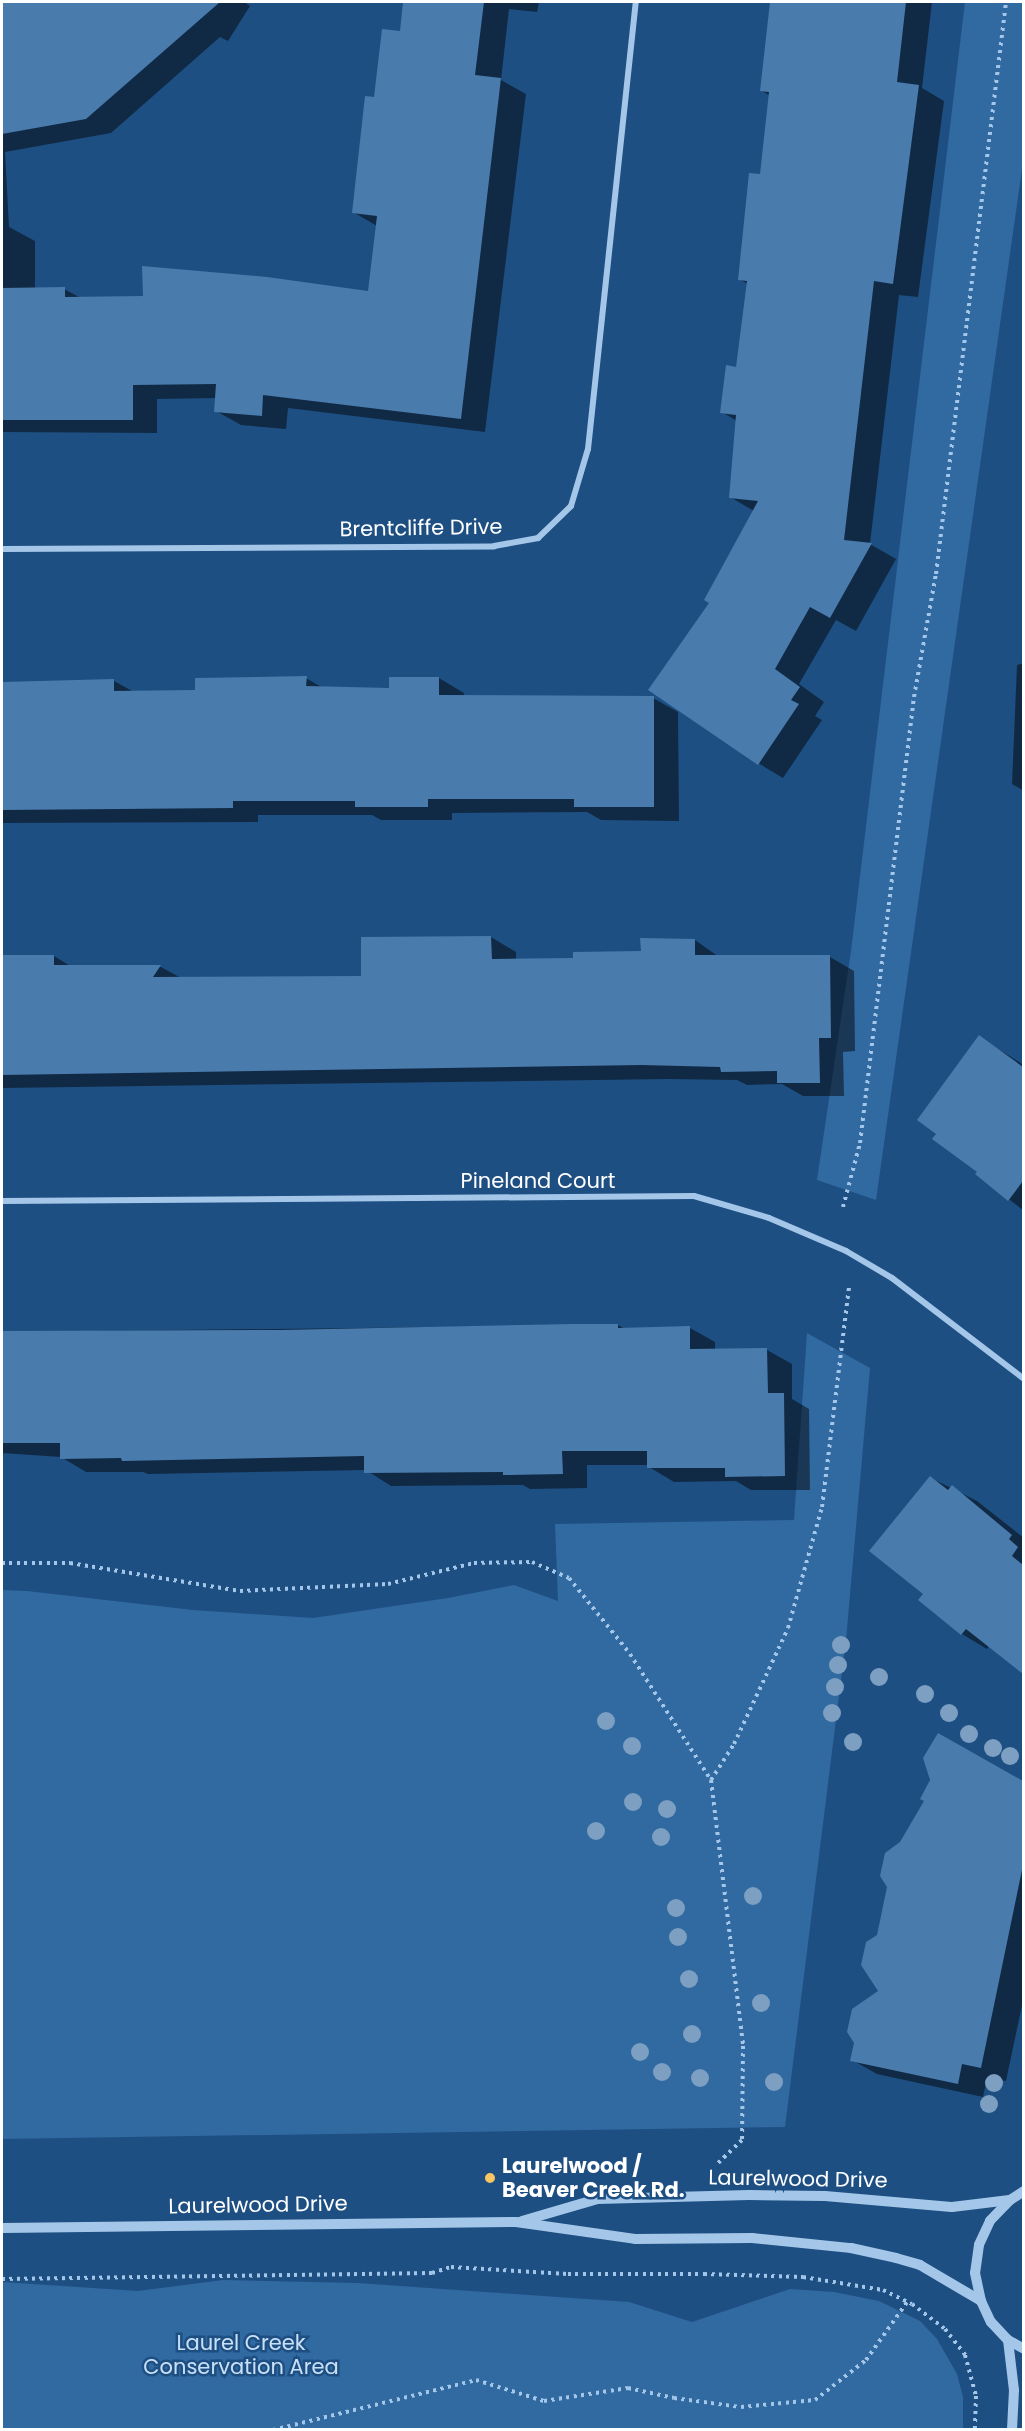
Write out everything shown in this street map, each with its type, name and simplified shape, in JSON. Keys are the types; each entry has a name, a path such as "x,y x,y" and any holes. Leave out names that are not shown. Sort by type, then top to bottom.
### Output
{"street":[{"name":"Brentcliffe Drive","path":"2,549 494,546 538,538 571,506 588,449 636,2"},
{"name":"Pineland Court","path":"2,1201 694,1196 770,1218 846,1251 892,1278 1023,1379"},
{"path":"1023,2191 1010,2200 990,2220 978,2246 975,2273 981,2301 991,2322 1008,2340 1023,2349"},
{"name":"Laurelwood Drive","path":"516,2222 597,2199 749,2195 825,2196 952,2207 1010,2200"},
{"name":"Laurelwood Drive","path":"2,2228 516,2222 635,2239 752,2238 851,2248 920,2265 981,2301"},
{"path":"1008,2340 1014,2390 1012,2430"}],"path":[{"path":"843,1207 860,1143 914,697 940,539 1006,2"},
{"path":"711,1780 734,1744 788,1628 813,1540 822,1507 849,1288"},
{"path":"2,1563 70,1563 240,1591 388,1584 474,1563 532,1562 570,1578 630,1654 711,1780 743,2046 742,2140"},
{"path":"2,2279 432,2272 451,2267 568,2274 803,2277 883,2290 907,2302 945,2329 965,2355 976,2396 975,2430"},
{"path":"273,2430 476,2380 544,2402 628,2388 674,2398 741,2407 815,2400 866,2360 907,2302"}],"green space":[{"path":"965,2 1023,2 1023,162 876,1200 817,1180 851,951"},
{"path":"807,1333 870,1368 846,1640 785,2127 2,2139 2,1590 193,1610 313,1618 448,1598 514,1585 558,1601 555,1524 794,1520"},
{"name":"Laurel Creek Conservation Area","path":"223,2280 358,2283 629,2302 692,2322 790,2289 834,2292 879,2301 920,2321 937,2339 957,2374 963,2397 963,2429 2,2429 2,2282 138,2291"}],"building":[{"path":"2,2 220,2 86,119 2,134"},
{"path":"403,2 484,2 475,75 501,78 461,419 263,395 262,416 214,412 216,384 133,385 133,420 2,420 2,288 65,287 65,297 143,296 142,266 267,277 368,291 377,216 352,213 365,96 374,97 382,29 400,31"},
{"path":"770,2 906,2 897,82 919,85 893,284 874,281 844,540 872,543 830,618 810,607 775,669 800,687 791,700 799,704 758,765 648,690 709,603 704,600 758,501 729,498 736,415 720,413 726,365 736,367 747,281 738,280 749,173 760,174 769,92 760,91"},
{"path":"307,676 306,686 389,688 389,677 439,677 439,695 654,696 654,807 574,807 574,799 428,799 428,807 355,807 355,801 233,801 233,808 2,810 2,682 114,679 114,691 195,690 195,678"},
{"path":"491,936 492,959 573,958 573,952 641,951 640,938 695,939 695,955 830,955 831,1038 819,1038 820,1083 777,1083 777,1071 721,1072 720,1067 642,1065 2,1075 2,955 54,955 54,965 161,965 153,977 361,976 361,937"},
{"path":"979,1035 1023,1067 1023,1181 1008,1201 975,1174 977,1172 932,1139 936,1134 917,1120"},
{"path":"618,1324 618,1328 690,1326 690,1349 767,1348 768,1393 784,1393 785,1476 725,1477 725,1468 647,1468 647,1451 562,1451 563,1474 503,1475 503,1472 364,1473 364,1456 122,1461 121,1458 60,1459 60,1443 2,1443 2,1331 280,1330"},
{"path":"930,1476 948,1490 952,1485 1012,1535 1009,1539 1018,1547 1012,1556 1023,1565 1023,1674 966,1629 961,1635 918,1600 923,1594 869,1551"},
{"path":"938,1733 1023,1781 1023,1865 981,2068 962,2064 958,2084 850,2061 854,2043 847,2032 852,2009 878,1991 861,1965 866,1942 877,1935 887,1887 880,1876 885,1853 900,1842 924,1801 920,1799 930,1780 923,1758"}],"place":[{"name":"Laurelwood / Beaver Creek Rd.","path":"490,2178"}]}
